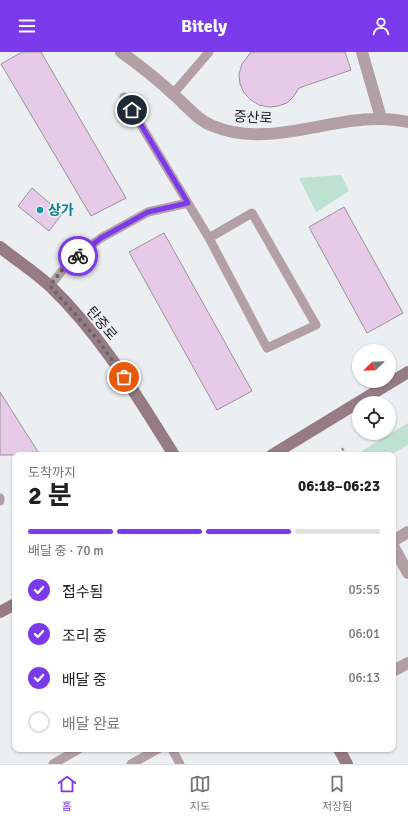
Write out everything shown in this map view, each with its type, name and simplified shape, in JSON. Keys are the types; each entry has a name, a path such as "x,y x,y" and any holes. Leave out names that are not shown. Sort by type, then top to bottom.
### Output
{"main road":[{"name":"탄중로","path":"0,247 50,286 98,340 133,389 172,452"},
{"path":"277,452 408,372"},
{"path":"0,612 12,606"},
{"path":"341,752 347,764"}],"street":[{"name":"중산로","path":"121,52 173,94 191,112 212,126 229,131 278,133 380,118 391,118 408,122"},
{"path":"362,52 380,118"},
{"path":"396,538 408,532"},
{"path":"396,551 408,573"},
{"path":"396,669 408,663"}],"lane":[{"path":"173,94 209,52"},
{"path":"124,97 209,238 267,348 316,325 252,213 209,238"},
{"path":"50,286 69,262 101,238 148,212 188,203"},
{"path":"53,764 64,761 75,752"},
{"path":"131,764 153,752"},
{"path":"174,752 180,764"}],"path":[{"path":"342,448 344,452"}],"green space":[{"path":"341,175 349,191 316,212 299,178"},
{"path":"408,423 408,445 395,452 360,452 380,440 396,440 396,430"}],"building":[{"path":"22,52 41,52 126,198 91,216 1,64"},
{"path":"251,52 345,52 351,70 299,88 287,103 269,107 259,105 251,100 244,93 240,84 239,74 242,64"},
{"name":"상가","path":"32,188 62,214 49,231 18,206"},
{"path":"344,207 403,313 367,333 309,227"},
{"path":"164,233 252,391 217,410 129,252"},
{"path":"0,392 38,452 12,452 12,455 0,455"}],"way so far":[{"path":"78,256 69,262 50,286 98,340 124,377"}],"place":[{"name":"상가","path":"40,210"}],"route":[{"path":"78,256 101,238 148,212 188,203 132,110"}]}
